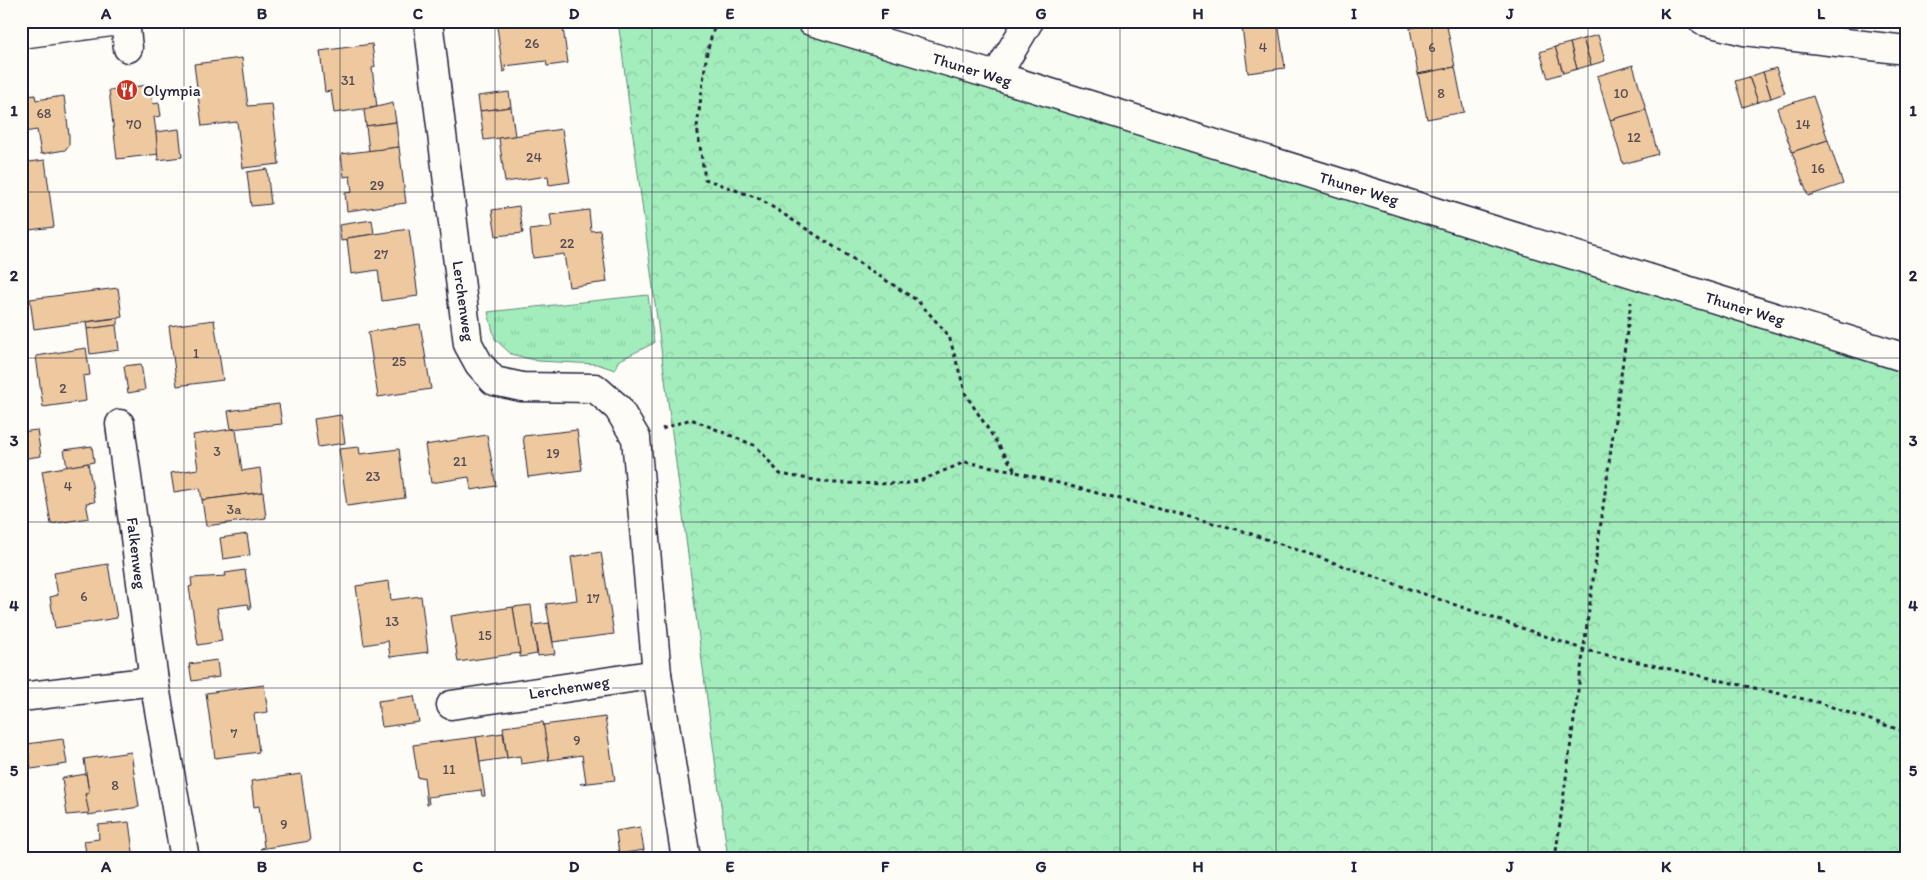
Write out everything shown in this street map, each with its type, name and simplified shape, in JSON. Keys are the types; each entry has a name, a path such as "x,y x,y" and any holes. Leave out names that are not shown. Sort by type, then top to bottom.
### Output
{"street":[{"path":"21,34 119,21"},
{"name":"Lerchenweg","path":"428,21 468,344 479,364 494,381 522,386 595,388 618,408 636,438 657,674 686,859"},
{"name":"Thuner Weg","path":"811,21 996,76 1906,358"},
{"path":"996,76 1029,21"},
{"path":"1703,21 1744,31 1906,50"},
{"name":"Falkenweg","path":"120,424 154,681 185,859"},
{"name":"Lerchenweg","path":"451,705 657,674"},
{"path":"21,697 154,681"}],"path":[{"path":"716,21 707,52 697,127 705,179 760,199 918,302 949,336 966,395 1016,472"},
{"path":"1555,859 1635,274"},
{"path":"636,438 691,419 756,446 780,474 832,483 903,484 922,480 965,462 1016,472 1240,530 1585,650 1817,702 1906,732"}],"green space":[{"path":"618,21 809,21 1906,360 1906,859 728,859"},
{"path":"648,295 654,343 618,361 615,370 597,364 538,361 511,354 495,339 488,312"}],"building":[{"path":"528,21 562,21 568,63 547,66 546,61 505,66 506,71 503,72 497,26"},
{"path":"1241,21 1278,21 1278,22 1242,27"},
{"path":"1446,21 1455,67 1418,74 1410,28"},
{"path":"1278,22 1285,68 1248,73 1242,27"},
{"path":"1598,35 1605,61 1591,65 1583,39"},
{"path":"1583,39 1591,65 1577,69 1570,43"},
{"path":"1570,43 1577,69 1563,73 1555,47"},
{"path":"372,44 375,67 372,68 377,107 334,113 331,91 325,92 320,51"},
{"path":"1555,47 1563,73 1548,78 1540,52"},
{"path":"242,58 248,106 272,104 279,164 243,168 237,122 202,126 194,64"},
{"path":"1633,65 1646,110 1610,120 1597,76"},
{"path":"1455,67 1464,112 1427,119 1418,74"},
{"path":"1776,68 1785,93 1771,98 1763,72"},
{"path":"1763,72 1771,98 1758,102 1749,77"},
{"path":"1749,77 1758,102 1743,107 1735,81"},
{"path":"131,82 131,87 150,85 153,104 159,103 161,116 154,117 159,154 117,159 109,90 122,89 121,83"},
{"path":"509,92 511,107 480,111 478,96"},
{"path":"35,95 36,100 64,96 69,135 69,145 65,150 41,154 37,130 24,132 21,126 21,97"},
{"path":"1813,96 1828,140 1792,152 1777,108"},
{"path":"393,103 396,122 366,126 364,110"},
{"path":"511,107 515,136 484,140 480,111"},
{"path":"1646,110 1658,154 1623,164 1610,120"},
{"path":"396,122 399,147 369,151 366,126"},
{"path":"179,129 182,157 158,160 156,132"},
{"path":"562,129 570,182 549,185 548,176 505,182 499,138"},
{"path":"1828,140 1843,184 1808,196 1792,152"},
{"path":"399,147 406,203 347,211 345,193 352,192 350,176 344,177 341,154"},
{"path":"45,160 54,227 29,230 21,163"},
{"path":"267,169 271,204 251,206 247,172"},
{"path":"519,206 523,233 496,236 492,210"},
{"path":"589,210 591,231 600,230 607,282 569,287 564,254 533,258 530,230 552,227 550,215"},
{"path":"372,220 374,234 347,238 347,240 341,241 339,225"},
{"path":"409,229 418,296 382,301 378,270 351,274 347,238"},
{"path":"118,288 122,317 34,329 30,299"},
{"path":"118,318 118,325 87,329 86,322"},
{"path":"214,320 223,380 177,386 169,326"},
{"path":"420,324 431,389 378,397 368,332"},
{"path":"116,325 119,350 90,354 87,329"},
{"path":"86,348 90,375 83,376 86,401 43,407 36,356"},
{"path":"141,364 145,390 128,393 124,366"},
{"path":"279,404 282,424 231,429 228,411"},
{"path":"341,415 345,443 318,447 314,419"},
{"path":"231,429 236,430 242,471 260,468 263,492 202,500 200,488 174,492 171,473 198,469 193,435"},
{"path":"37,430 41,456 21,459 21,432"},
{"path":"577,430 582,470 528,477 523,436"},
{"path":"487,435 496,486 471,490 469,477 431,483 425,445"},
{"path":"92,446 94,462 67,467 64,450"},
{"path":"359,447 360,454 399,449 405,498 347,506 339,449"},
{"path":"88,463 95,502 86,503 89,518 51,524 42,471"},
{"path":"263,492 266,518 206,526 202,500"},
{"path":"247,534 250,555 223,559 220,538"},
{"path":"601,552 614,634 553,642 546,604 577,600 571,557"},
{"path":"108,564 117,618 55,628 50,597 58,595 54,573"},
{"path":"245,570 251,608 249,609 248,604 217,608 222,641 198,645 189,587 192,586 191,578 226,576 225,573"},
{"path":"389,581 391,600 421,596 428,652 390,657 388,641 364,645 356,586"},
{"path":"531,605 537,654 520,657 513,607"},
{"path":"513,607 520,653 458,662 451,616"},
{"path":"549,623 555,654 538,656 533,625"},
{"path":"217,660 219,677 192,681 189,664"},
{"path":"264,685 268,712 254,714 259,752 215,758 206,693"},
{"path":"414,696 419,722 382,727 378,701"},
{"path":"605,717 615,780 580,784 586,782 582,755 549,760 543,725"},
{"path":"543,722 549,760 521,764 520,756 507,758 503,727"},
{"path":"503,733 507,758 480,762 476,737"},
{"path":"476,737 485,796 482,796 481,790 428,797 429,804 427,805 424,777 418,778 413,745"},
{"path":"63,739 67,764 31,769 27,744"},
{"path":"131,752 139,807 88,815 85,794 89,793 84,759"},
{"path":"86,774 89,793 85,794 89,813 67,815 62,778"},
{"path":"301,774 310,841 260,849 264,847 259,806 254,807 251,781"},
{"path":"129,822 134,859 87,859 84,841 99,839 98,825"},
{"path":"640,827 644,850 619,854 616,831"}],"place":[{"name":"Olympia","path":"127,90"}]}
